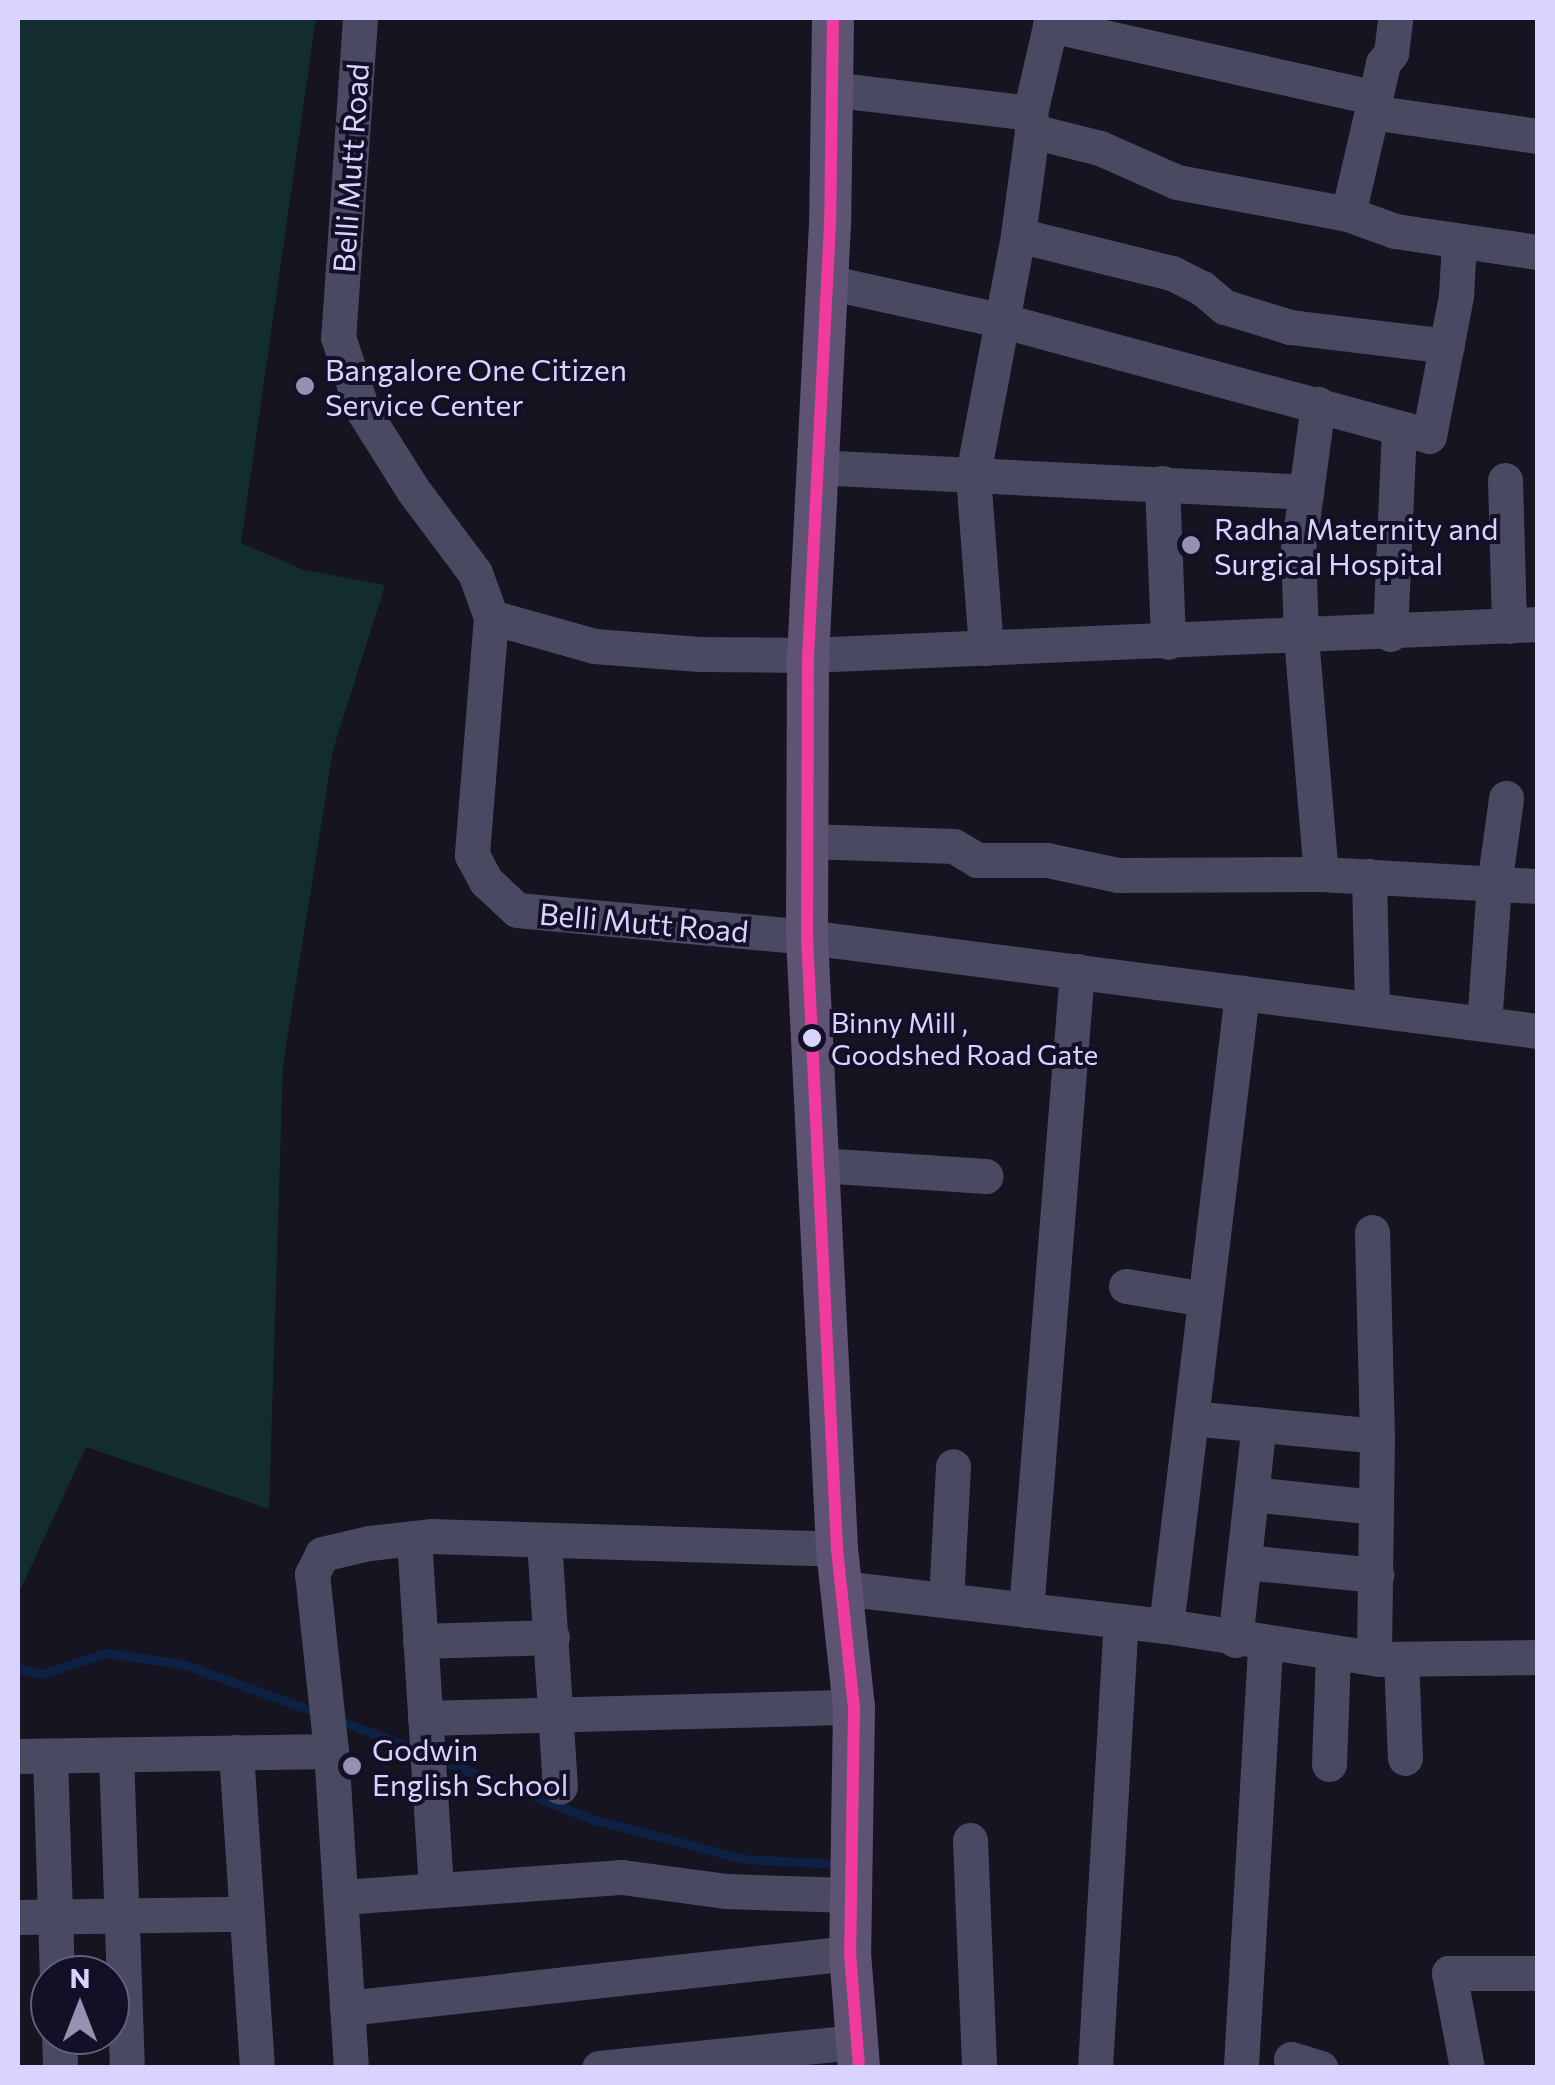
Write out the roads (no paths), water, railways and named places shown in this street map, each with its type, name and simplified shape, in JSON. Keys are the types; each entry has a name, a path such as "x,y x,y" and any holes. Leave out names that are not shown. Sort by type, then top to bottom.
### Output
{"main road":[{"path":"832,18 827,282 808,655 808,937 839,1568 854,1706 850,1953 858,2055"}],"street":[{"name":"Belli Mutt Road","path":"360,18 338,337 362,409 413,490 475,573 491,617 472,855 486,881 517,910 808,937 1538,1030"},
{"path":"1348,214 1384,62 1391,53 1395,18"},
{"path":"986,648 973,474 1018,235 1031,122 1052,21 1364,95 1385,114 1538,136"},
{"path":"830,89 1031,122 1176,182 1348,214 1395,232 1538,252"},
{"path":"1018,235 1172,272 1202,288 1225,307 1290,327 1447,346"},
{"path":"827,282 1000,320 1428,436 1456,296 1458,243"},
{"path":"1318,404 1298,550 1301,637 1321,874"},
{"path":"1390,634 1399,428"},
{"path":"815,466 1306,492"},
{"path":"491,617 594,646 698,654 808,655 1390,634 1524,625 1505,480"},
{"path":"1162,483 1168,642"},
{"path":"1484,1024 1494,884 1506,798"},
{"path":"808,841 954,846 977,860 1047,860 1118,875 1321,874 1538,886"},
{"path":"1369,876 1372,1009"},
{"path":"1026,1610 1077,972"},
{"path":"1166,1626 1242,993"},
{"path":"819,1165 986,1176"},
{"path":"1372,1232 1376,1575 1405,1758"},
{"path":"1126,1286 1205,1299"},
{"path":"1191,1418 1377,1436"},
{"path":"1241,2066 1250,1641 1244,1562 1259,1424"},
{"path":"946,1600 954,1466"},
{"path":"1252,1494 1376,1507"},
{"path":"414,1538 436,1890"},
{"path":"352,2068 329,1730 312,1574 322,1554 414,1538 544,1540 839,1568 946,1600 1166,1626 1334,1653 1388,1658 1538,1657"},
{"path":"544,1540 560,1786"},
{"path":"1244,1562 1376,1575"},
{"path":"1096,2068 1121,1621"},
{"path":"420,1641 552,1637"},
{"path":"1329,1764 1334,1653"},
{"path":"427,1742 558,1714 854,1706"},
{"path":"56,1955 34,1756 236,1752 329,1730"},
{"path":"236,1752 256,2068"},
{"path":"116,1755 128,2068"},
{"path":"970,1840 979,2068"},
{"path":"342,1897 622,1877 725,1891 851,1895"},
{"path":"18,1917 244,1914"},
{"path":"347,2008 850,1953"},
{"path":"1466,2068 1449,1973 1538,1973"},
{"path":"599,2068 858,2055"}],"waterway":[{"path":"18,1668 41,1674 106,1653 183,1664 318,1713"},
{"path":"338,1720 417,1750"},
{"path":"436,1758 592,1819 743,1859 836,1864"}],"place":[{"name":"Bangalore One Citizen Service Center","path":"305,386"},
{"name":"Radha Maternity and Surgical Hospital","path":"1191,545"},
{"name":"Binny Mill , Goodshed Road Gate","path":"812,1038"},
{"name":"Godwin English School","path":"352,1766"}]}
